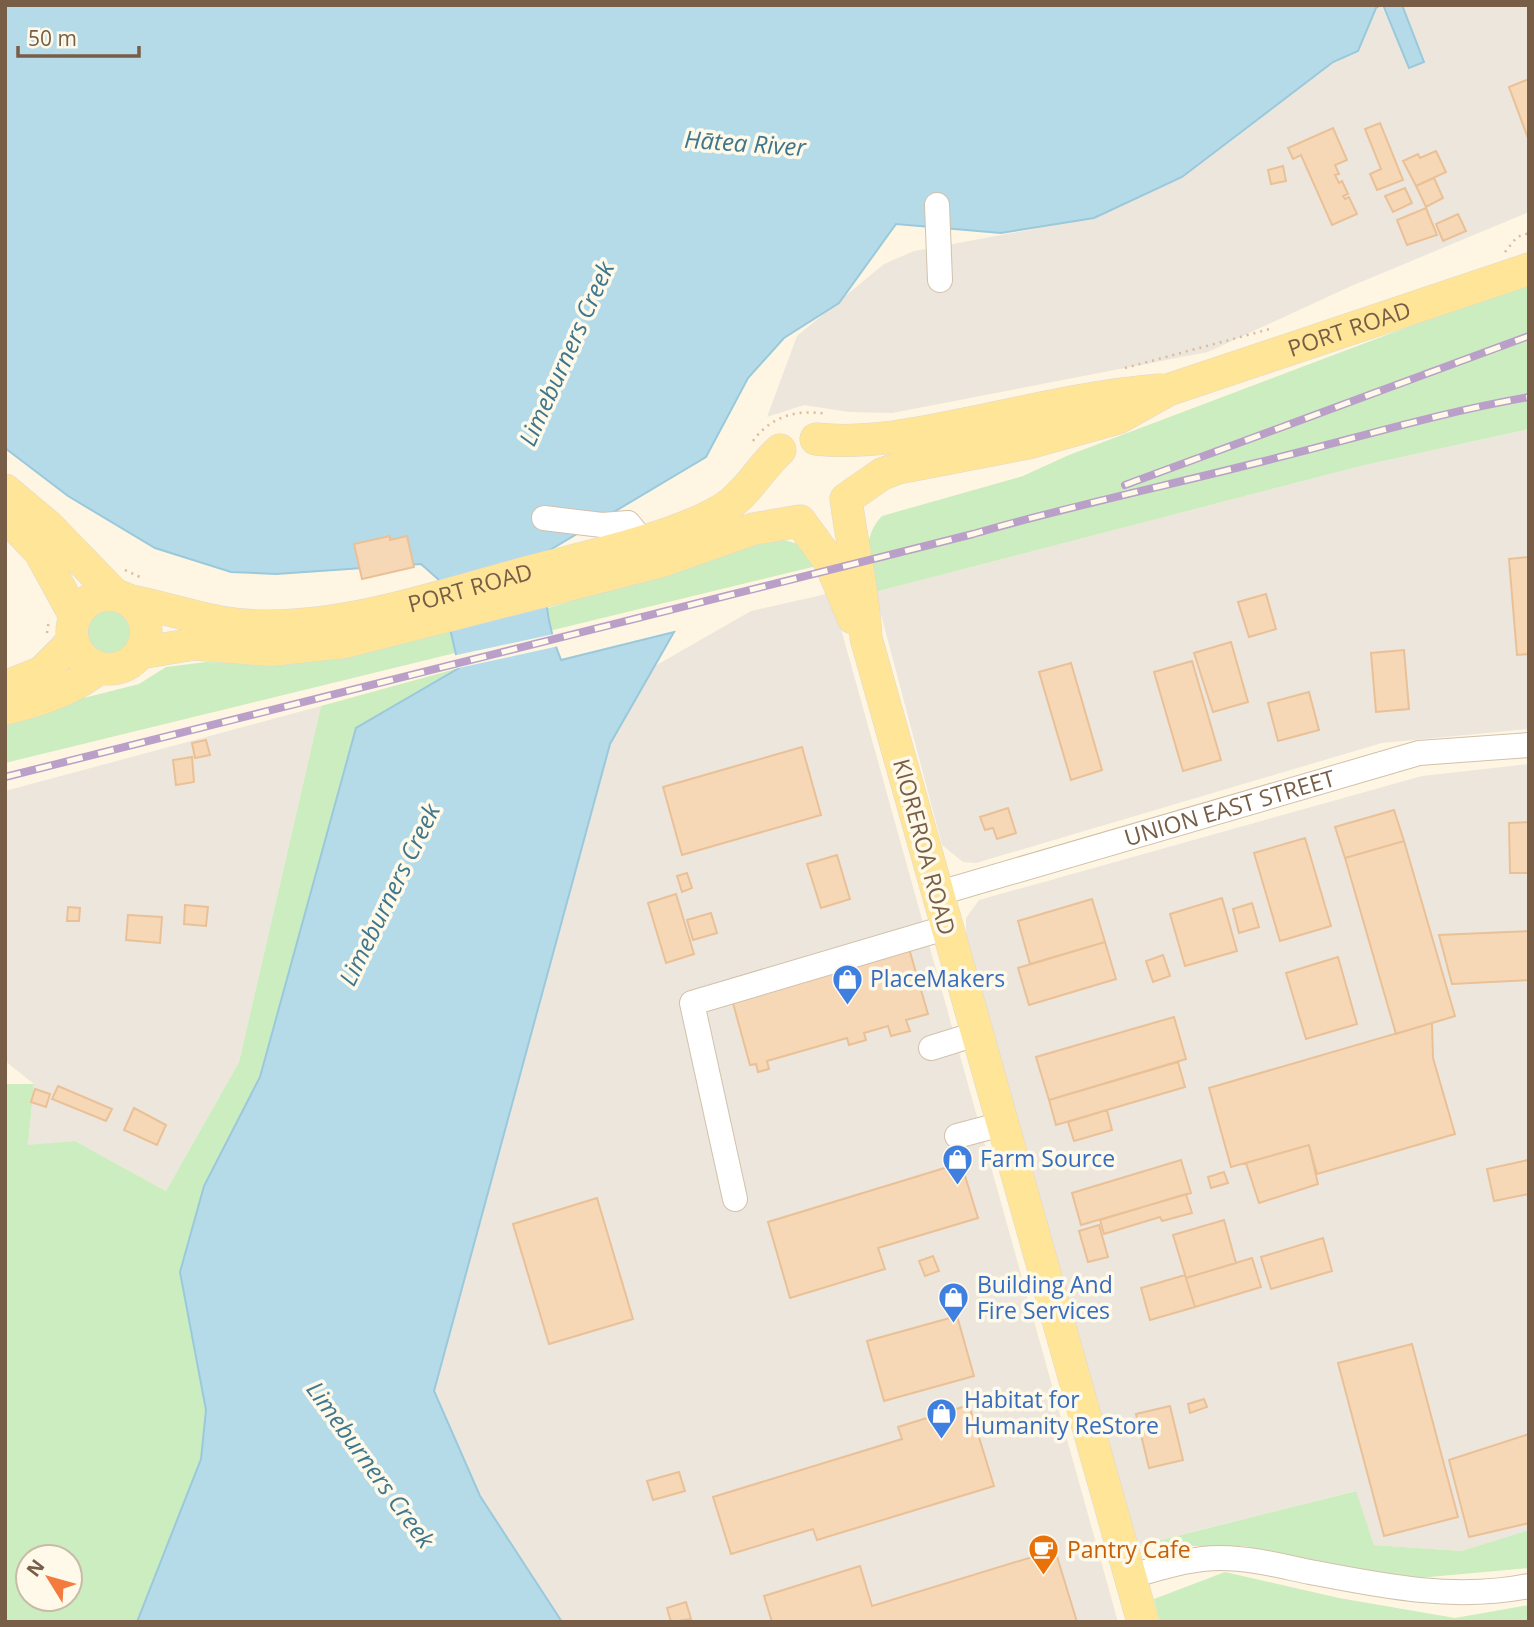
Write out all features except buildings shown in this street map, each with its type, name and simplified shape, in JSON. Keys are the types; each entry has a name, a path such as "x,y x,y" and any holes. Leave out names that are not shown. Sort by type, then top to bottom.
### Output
{"main road":[{"name":"PORT ROAD","path":"140,653 194,644 270,650 345,642 389,620 652,551 753,529 827,518 846,499 882,474 898,468 1028,443 1118,418 1168,390 1529,270"},
{"name":"PORT ROAD","path":"652,551 724,508 750,487 768,461 780,450 803,439 854,442 919,433 1110,394 1168,390"},
{"path":"816,439 829,443 847,461 851,487 846,499"},
{"path":"780,450 773,460 768,485 778,509 800,521"},
{"path":"5,490 129,587 146,625 140,653 126,665 99,668 76,686 44,699 5,709"},
{"name":"KIOREROA ROAD","path":"846,499 851,542 865,604 866,638 1143,1622"},
{"path":"5,516 40,552 61,628 83,658 99,668"},
{"name":"KIOREROA ROAD","path":"800,521 830,562 849,612 866,638"},
{"name":"PORT ROAD","path":"129,587 220,623 272,626 340,619 389,620"},
{"path":"5,687 42,671 61,628 91,599 129,587"}],"street":[{"path":"937,205 940,280"},
{"path":"544,518 602,525 628,523 652,551"},
{"name":"UNION EAST STREET","path":"936,894 1419,753 1529,745"},
{"path":"735,1199 692,1003 946,928"},
{"path":"931,1048 976,1034"},
{"path":"957,1136 1002,1124"},
{"path":"1131,1576 1186,1560 1220,1558 1257,1561 1398,1589 1474,1592 1529,1586"}],"shaded area":[{"path":"1381,5 1410,68 1424,61 1402,5 1529,5 1529,212 1349,287 1208,352 892,413 849,412 804,405 767,417 797,336 884,264 914,251 1094,218 1182,177 1333,62 1358,51 1376,8"},
{"path":"1529,429 1529,729 1382,743 976,863 963,862 942,845 875,592 1365,465"},
{"path":"831,593 1118,1622 562,1622 480,1496 434,1391 610,744 655,666 751,611"},
{"path":"321,706 239,1062 166,1191 75,1141 28,1146 34,1084 5,1061 5,791"},
{"path":"1529,764 1529,1530 1461,1551 1374,1545 1355,1491 1137,1546 966,936 966,918 979,900 1422,776"}],"green space":[{"path":"1529,281 1529,429 1365,465 875,592 868,552 871,534 882,516 1023,476 1069,455"},
{"path":"777,538 809,547 825,564 549,631 545,609"},
{"path":"108,605 118,607 126,613 132,621 132,641 126,649 118,655 108,657 98,655 90,649 84,641 82,631 84,621 90,613 98,607"},
{"path":"450,631 455,653 5,763 5,718 139,684 166,667 206,662 263,664"},
{"path":"459,668 356,728 260,1077 204,1186 180,1272 348,1622 5,1622 5,1084 34,1084 28,1145 75,1141 166,1191 239,1062 321,706"},
{"path":"1356,1491 1374,1545 1461,1551 1529,1530 1529,1568 1407,1579 1244,1546 1137,1546"},
{"path":"1225,1572 1339,1598 1455,1618 1529,1605 1529,1622 1160,1622 1154,1599"}],"water":[{"path":"5,5 1381,5 1376,8 1358,51 1333,62 1182,177 1094,218 1001,233 896,224 839,303 784,338 748,378 706,457 545,553 547,608 561,660 674,632 610,744 434,1391 480,1496 562,1622 137,1622 201,1459 206,1410 180,1272 204,1186 260,1077 356,728 459,668 439,580 421,564 276,574 231,572 155,548 68,496 5,448"},
{"path":"1383,5 1402,5 1424,62 1409,68"}],"pier":[{"path":"554,634 559,646 454,669 452,656"}],"railway":[{"path":"1125,485 1529,336"},
{"path":"5,777 1426,419 1529,397"}],"place":[{"name":"PlaceMakers","path":"847,1006"},
{"name":"Farm Source","path":"957,1186"},
{"name":"Building And Fire Services","path":"954,1325"},
{"name":"Habitat for Humanity ReStore","path":"941,1440"},
{"name":"Pantry Cafe","path":"1044,1577"}],"water label":[{"name":"Hātea River","path":"745,144"},
{"name":"Limeburners Creek","path":"567,354"},
{"name":"Limeburners Creek","path":"390,895"},
{"name":"Limeburners Creek","path":"370,1465"}]}
